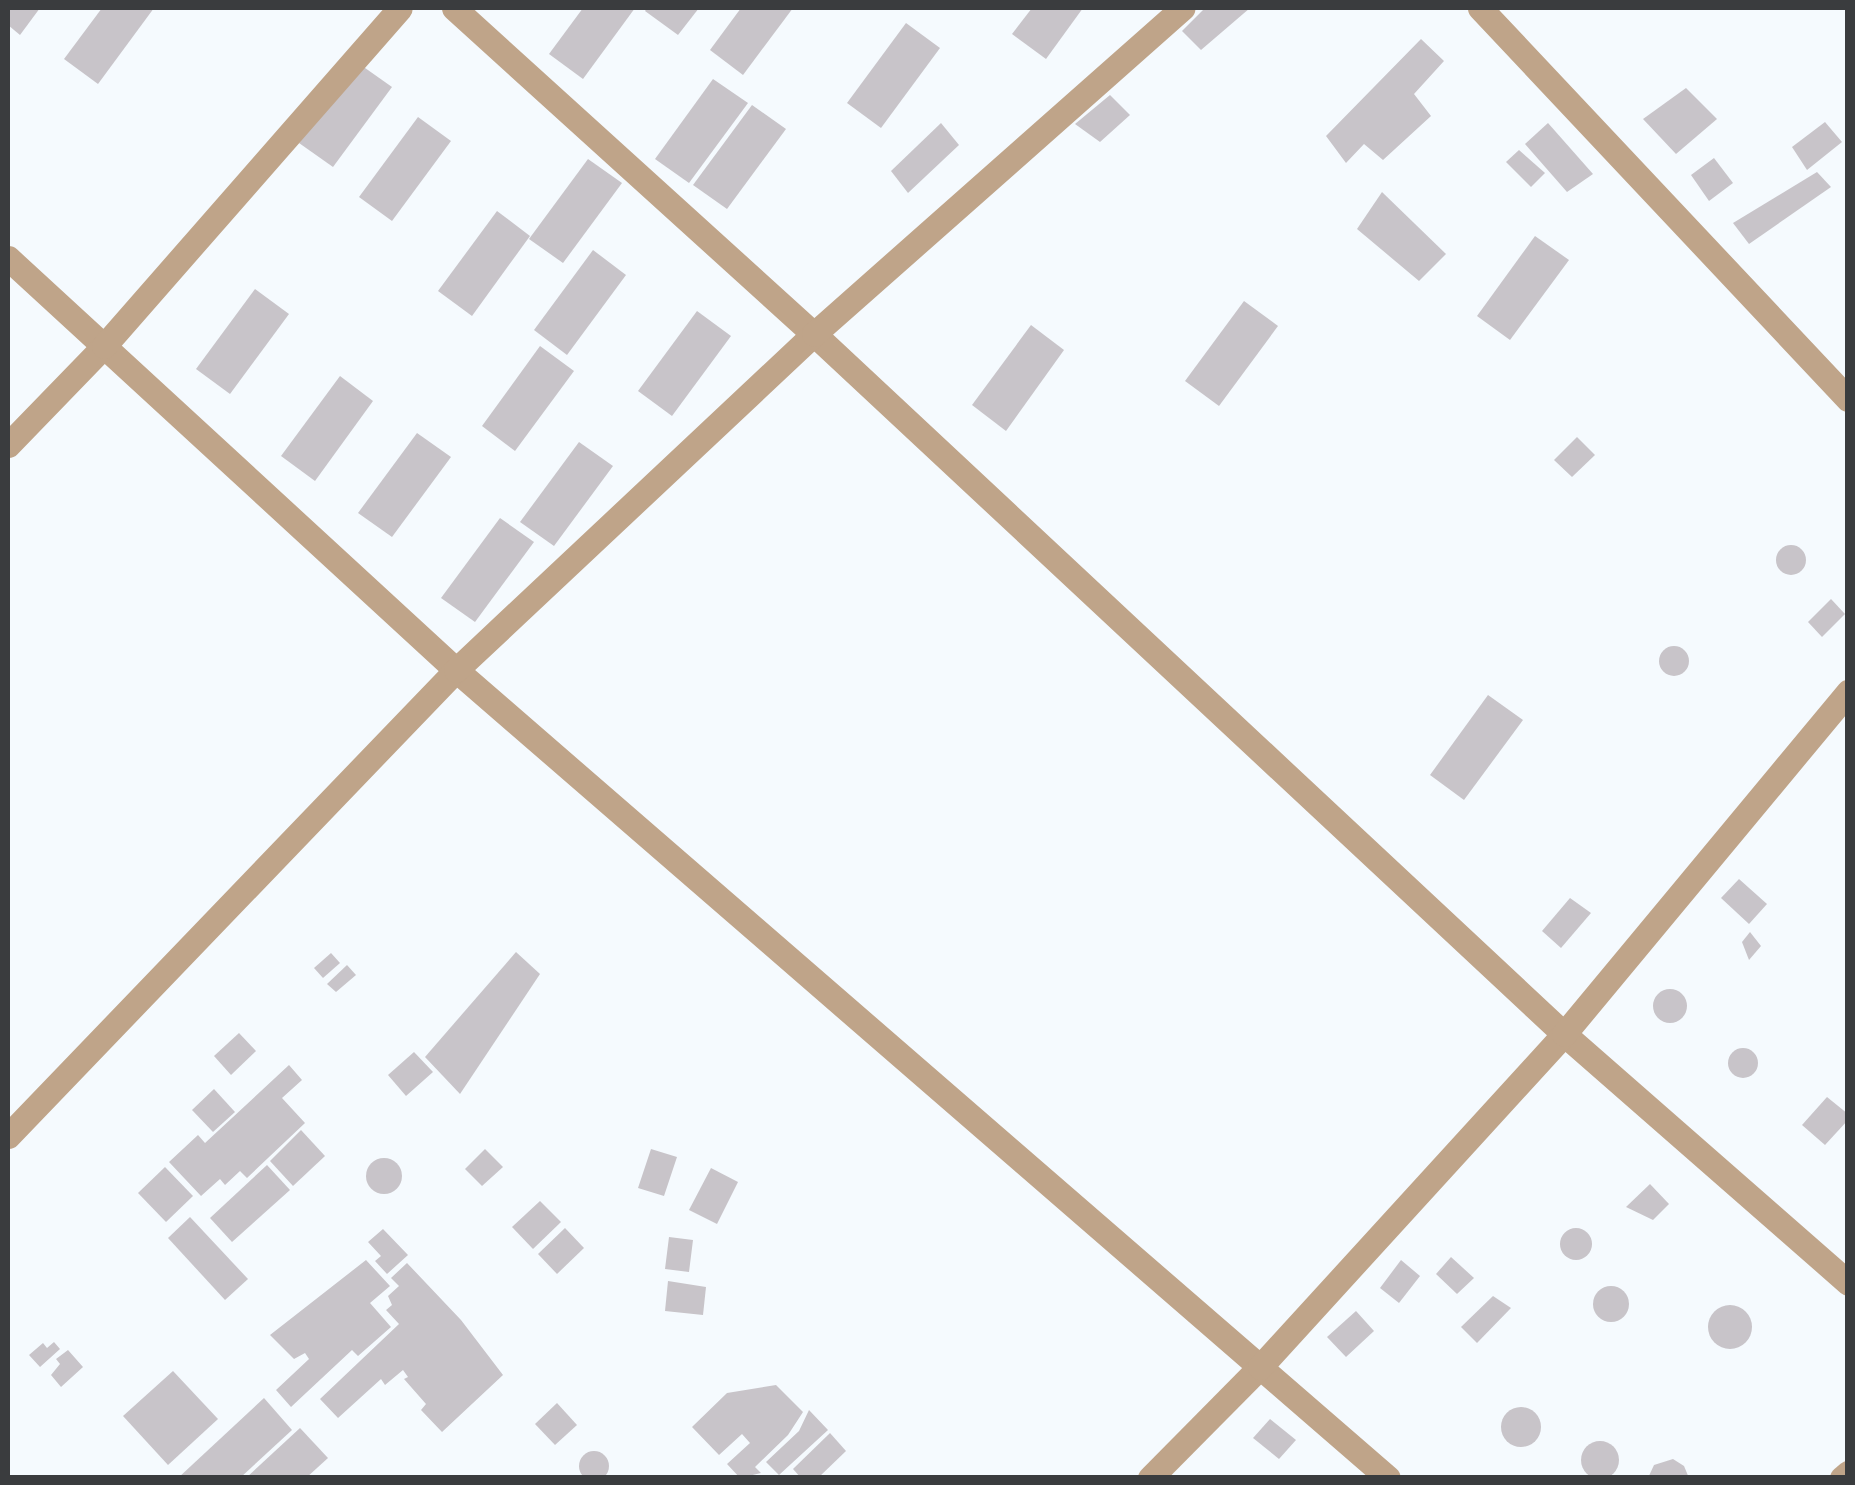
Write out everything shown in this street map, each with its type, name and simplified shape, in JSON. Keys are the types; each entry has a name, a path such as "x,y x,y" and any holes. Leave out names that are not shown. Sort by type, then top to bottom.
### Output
{"street":[{"path":"8,445 104,346 400,8"},
{"path":"454,8 814,334 1564,1034 1848,1283"},
{"path":"8,1136 456,670 814,334 1183,8"},
{"path":"1480,8 1848,399"},
{"path":"8,258 456,670 1388,1478"},
{"path":"1150,1478 1260,1368 1564,1034 1848,692"}],"building":[{"path":"8,8 40,8 20,35 8,25"},
{"path":"102,8 154,8 98,84 64,59"},
{"path":"583,8 635,8 583,79 549,54"},
{"path":"699,8 678,35 645,11"},
{"path":"741,8 793,8 743,75 710,50"},
{"path":"1032,8 1083,8 1046,59 1012,34"},
{"path":"1205,8 1250,8 1201,50 1182,31"},
{"path":"906,23 940,48 881,128 847,103"},
{"path":"1421,39 1444,61 1414,94 1431,116 1383,160 1364,144 1346,163 1326,136"},
{"path":"358,63 392,87 333,167 299,143"},
{"path":"713,79 748,103 689,183 655,159"},
{"path":"1686,88 1717,119 1676,154 1643,119"},
{"path":"1110,95 1130,115 1100,142 1075,124"},
{"path":"752,105 786,129 727,209 693,185"},
{"path":"418,117 451,141 392,221 359,197"},
{"path":"1825,122 1842,142 1807,170 1792,147"},
{"path":"941,123 959,145 908,193 891,171"},
{"path":"1548,123 1593,174 1567,192 1525,144"},
{"path":"1519,150 1545,173 1531,187 1506,162"},
{"path":"1714,158 1733,183 1709,201 1691,175"},
{"path":"588,159 622,183 563,263 529,239"},
{"path":"1817,172 1831,187 1749,244 1733,223"},
{"path":"1382,192 1446,254 1419,281 1357,229"},
{"path":"497,211 530,236 472,316 438,291"},
{"path":"1535,236 1569,260 1510,340 1477,316"},
{"path":"593,250 626,275 567,355 534,330"},
{"path":"255,289 289,314 230,394 196,369"},
{"path":"1244,301 1278,326 1219,406 1185,381"},
{"path":"697,311 731,336 672,416 638,391"},
{"path":"1031,325 1064,350 1006,431 972,405"},
{"path":"540,346 574,371 515,451 482,426"},
{"path":"340,376 373,401 315,481 281,456"},
{"path":"417,433 451,457 392,537 358,513"},
{"path":"1577,437 1595,455 1572,477 1554,460"},
{"path":"579,442 613,466 554,546 520,522"},
{"path":"500,518 534,542 475,622 441,598"},
{"path":"1791,545 1802,549 1806,560 1802,571 1791,575 1780,571 1776,560 1780,549"},
{"path":"1831,599 1845,614 1822,637 1808,622"},
{"path":"1674,646 1688,655 1689,661 1680,675 1674,676 1660,667 1659,661 1668,647"},
{"path":"1488,695 1523,720 1464,800 1430,775"},
{"path":"1739,879 1767,904 1749,924 1721,898"},
{"path":"1570,898 1591,913 1561,948 1542,931"},
{"path":"1750,932 1761,946 1749,960 1742,942"},
{"path":"516,952 540,974 460,1094 425,1057"},
{"path":"331,953 340,963 323,978 314,968"},
{"path":"347,965 356,975 336,992 327,984"},
{"path":"1670,989 1682,994 1687,1006 1682,1018 1670,1023 1658,1018 1653,1006 1658,994"},
{"path":"239,1033 256,1051 231,1075 214,1056"},
{"path":"1743,1048 1754,1052 1758,1063 1754,1074 1743,1078 1732,1074 1728,1063 1732,1052"},
{"path":"414,1052 433,1072 406,1096 388,1075"},
{"path":"289,1065 302,1080 282,1098 305,1123 247,1178 240,1171 225,1185 220,1179 201,1196 169,1162 198,1135 205,1143"},
{"path":"214,1089 235,1112 213,1132 192,1110"},
{"path":"1827,1097 1848,1114 1848,1120 1825,1145 1802,1125"},
{"path":"301,1130 325,1156 293,1186 270,1161"},
{"path":"485,1149 503,1167 482,1186 465,1169"},
{"path":"651,1149 677,1157 664,1196 638,1188"},
{"path":"384,1158 397,1163 402,1176 397,1189 384,1194 371,1189 366,1176 371,1163"},
{"path":"267,1165 290,1190 232,1242 210,1218"},
{"path":"165,1167 193,1196 166,1222 138,1193"},
{"path":"711,1168 738,1182 717,1224 689,1210"},
{"path":"1650,1184 1669,1204 1653,1220 1626,1207"},
{"path":"540,1201 561,1222 533,1249 512,1227"},
{"path":"190,1217 248,1279 225,1300 168,1238"},
{"path":"565,1228 584,1248 557,1274 538,1254"},
{"path":"1576,1228 1587,1233 1592,1244 1587,1255 1576,1260 1565,1255 1560,1244 1565,1233"},
{"path":"383,1229 408,1255 387,1274 375,1261 381,1256 368,1242"},
{"path":"669,1237 693,1240 689,1272 665,1269"},
{"path":"1451,1257 1474,1278 1457,1294 1436,1274"},
{"path":"366,1260 390,1286 370,1303 391,1327 358,1356 352,1350 291,1407 276,1390 309,1359 305,1353 294,1359 270,1335"},
{"path":"1401,1260 1420,1276 1399,1303 1380,1288"},
{"path":"407,1263 461,1320 503,1375 442,1432 421,1410 426,1404 404,1379 408,1377 403,1370 385,1385 381,1379 338,1418 320,1399 399,1324 386,1310 392,1305 388,1296 399,1286 391,1278"},
{"path":"668,1281 706,1287 703,1315 665,1311"},
{"path":"1611,1286 1624,1291 1629,1304 1624,1317 1611,1322 1598,1317 1593,1304 1598,1291"},
{"path":"1493,1296 1511,1308 1477,1343 1461,1327"},
{"path":"1730,1305 1746,1311 1752,1327 1746,1343 1730,1349 1714,1343 1708,1327 1714,1311"},
{"path":"1356,1311 1374,1331 1346,1357 1327,1337"},
{"path":"54,1342 60,1349 40,1367 29,1355 43,1343 47,1348"},
{"path":"68,1350 83,1367 61,1387 51,1375 60,1364 56,1359"},
{"path":"173,1371 218,1419 168,1465 123,1416"},
{"path":"776,1385 803,1412 788,1435 755,1467 761,1473 740,1478 727,1464 750,1443 742,1434 719,1455 692,1427 727,1393"},
{"path":"264,1398 292,1430 240,1478 178,1478"},
{"path":"557,1403 577,1425 555,1445 535,1424"},
{"path":"1521,1407 1535,1413 1541,1427 1535,1441 1521,1447 1507,1441 1501,1427 1507,1413"},
{"path":"809,1410 828,1430 779,1475 766,1462 799,1431"},
{"path":"1270,1419 1296,1440 1279,1459 1253,1438"},
{"path":"300,1428 328,1458 306,1478 246,1478"},
{"path":"830,1433 846,1451 818,1478 801,1478 793,1469"},
{"path":"1600,1441 1613,1447 1619,1460 1613,1473 1600,1479 1587,1473 1581,1460 1587,1447"},
{"path":"594,1451 605,1455 609,1466 605,1477 594,1481 583,1477 579,1466 583,1455"},
{"path":"1673,1459 1684,1466 1689,1478 1648,1478 1654,1465"}]}
